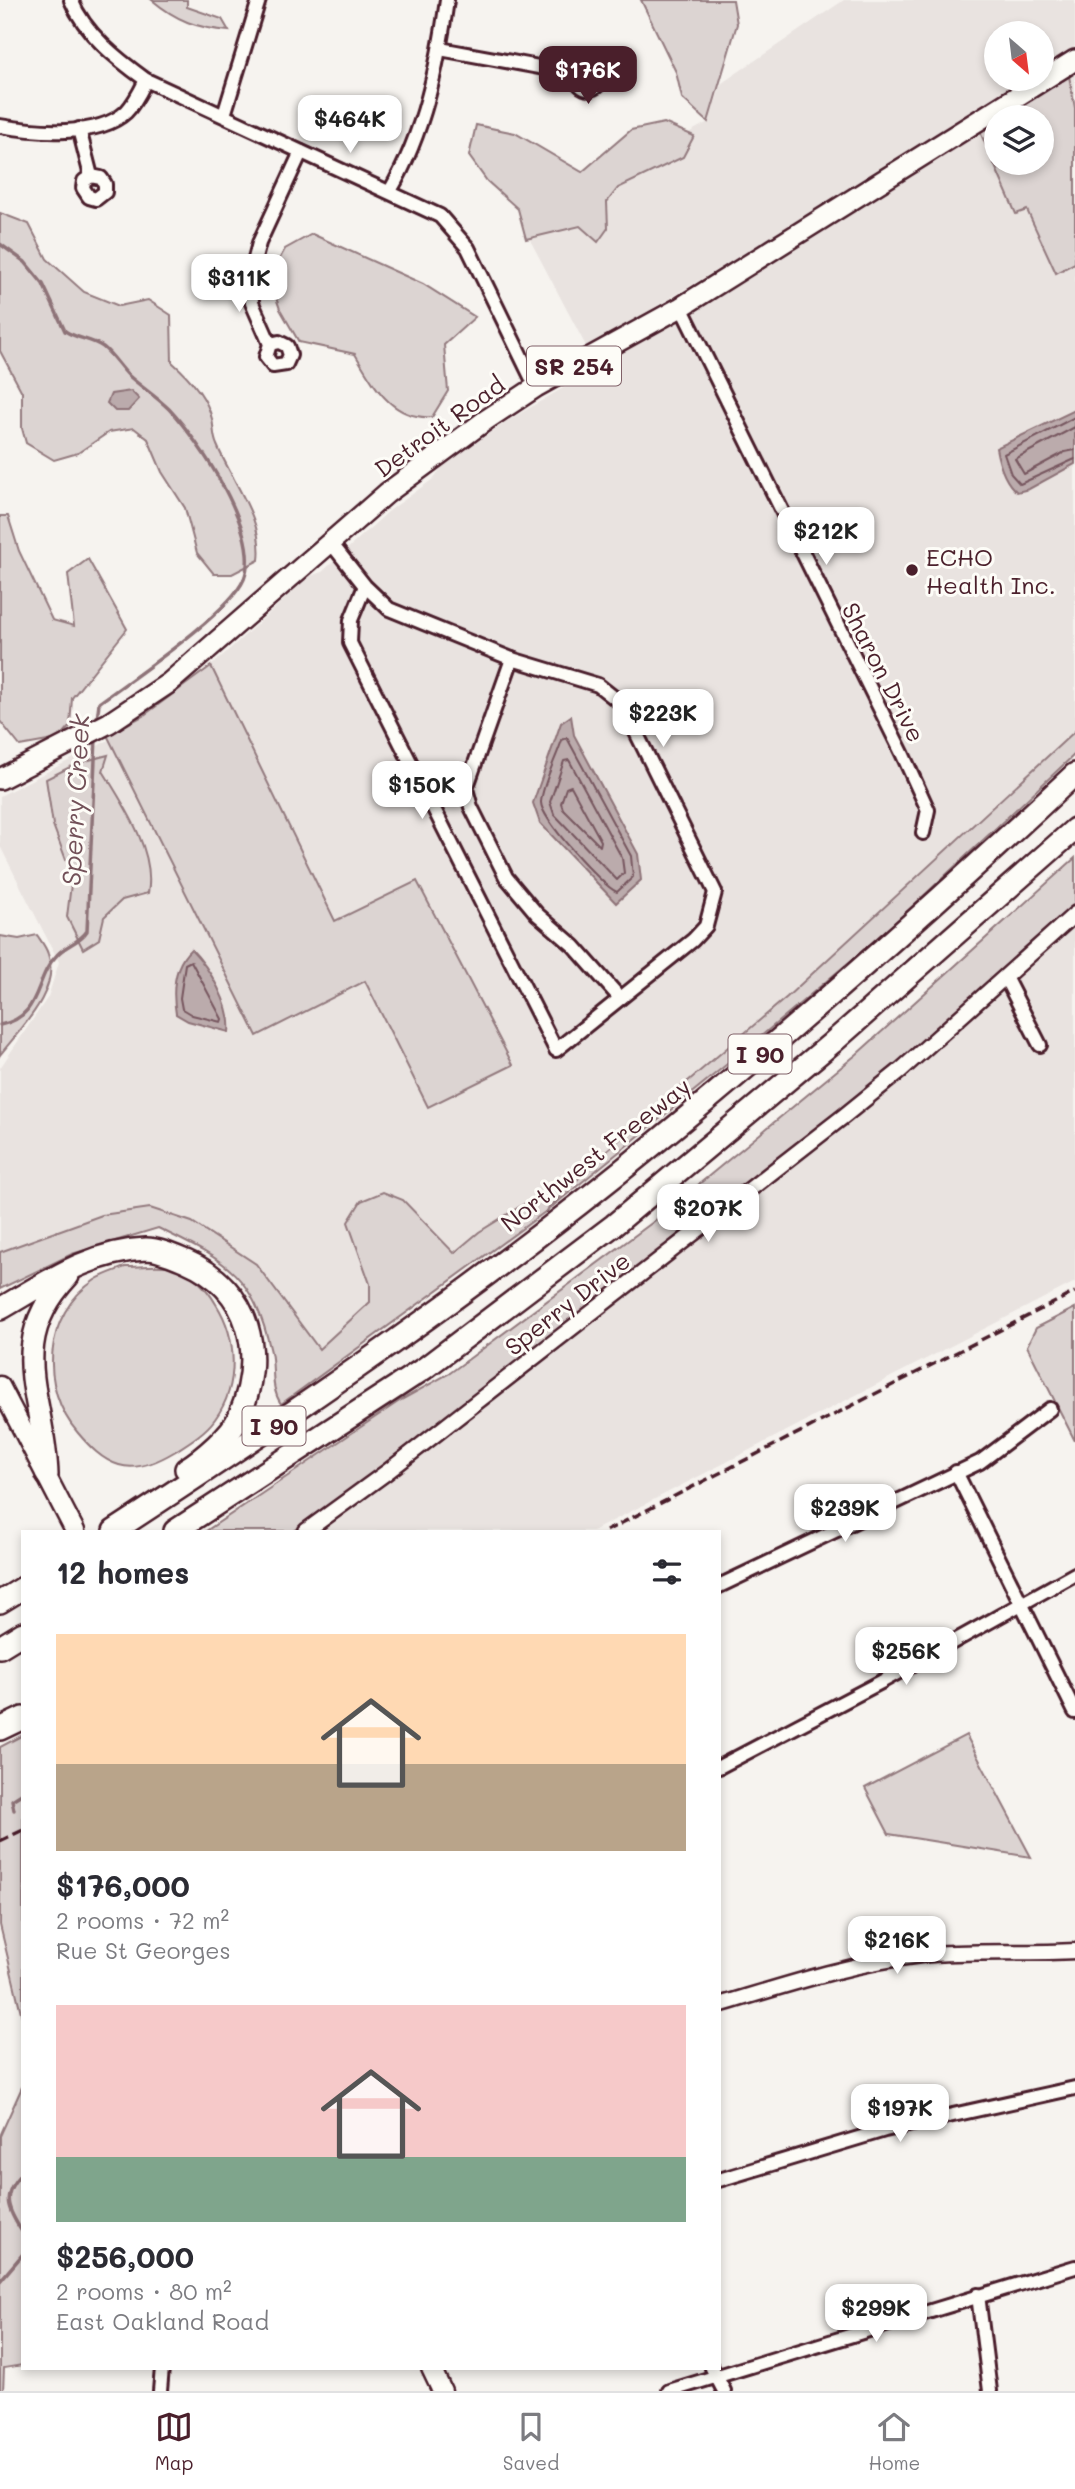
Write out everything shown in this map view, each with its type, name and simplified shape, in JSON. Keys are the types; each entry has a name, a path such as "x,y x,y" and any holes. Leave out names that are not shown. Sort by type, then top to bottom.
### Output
{"highway":[{"name":"Northwest Freeway","path":"115,1530 301,1409 431,1315 657,1142 915,922 1075,774"},
{"name":"I 90","path":"177,1530 425,1368 614,1225 832,1043 1075,829"},
{"path":"0,1309 80,1263 106,1253 149,1249 206,1269 231,1293 248,1324 253,1355 238,1420 202,1458 148,1497 114,1530"},
{"path":"47,1475 46,1450 32,1393 33,1335 58,1287 80,1263"},
{"path":"0,1602 21,1589"},
{"path":"0,1647 21,1634"},
{"path":"0,1729 21,1719"}],"main road":[{"name":"Detroit Road","path":"0,779 109,723 187,670 387,493 536,387 681,307 1075,60"},
{"path":"0,1386 75,1530"},
{"path":"432,2370 442,2391"}],"street":[{"path":"71,0 102,44 118,60 146,80 440,216 455,229 468,248 536,387"},
{"path":"224,115 259,0"},
{"path":"390,191 417,133 440,49 447,0"},
{"path":"440,49 577,74"},
{"path":"0,126 49,133 79,129 125,113 146,80"},
{"path":"79,129 91,176"},
{"path":"270,344 253,303 251,274 259,243 301,152"},
{"name":"Sharon Drive","path":"681,307 902,753 928,810 922,833"},
{"path":"331,543 365,586 388,609 512,659 598,685 622,704 715,892 706,926 556,1050 350,643 351,620 365,586"},
{"path":"512,659 466,789 471,807 506,877 537,914 574,946 620,998"},
{"name":"Sperry Drive","path":"307,1530 387,1472 844,1116 901,1070 1075,914"},
{"path":"1005,977 1040,1045"},
{"path":"721,1585 980,1462 1050,1409"},
{"path":"956,1472 1075,1712"},
{"path":"721,1766 881,1682 1075,1574"},
{"path":"721,2004 882,1960 959,1952 1075,1951"},
{"path":"721,2179 885,2130 1075,2088"},
{"path":"721,2370 1075,2267"},
{"path":"978,2295 990,2391"},
{"path":"160,2391 162,2370"},
{"path":"669,2391 714,2372 724,2391"}],"shaded area":[{"path":"152,0 187,0 187,7 222,19 229,31 188,22"},
{"path":"641,0 733,0 737,24 708,122 682,98 676,72"},
{"path":"844,0 1075,0 1075,47 1054,61 1054,21 984,21 984,91 1006,91 884,169 587,348 529,238 580,226 598,241 608,227 607,202 618,187 683,157 693,135 688,133 708,122 722,83"},
{"path":"1075,72 1075,731 787,997 607,1150 549,1209 539,1195 487,1227 308,1368 262,1285 171,1222 120,1220 0,1279 0,1068 48,997 59,962 0,846 0,796 111,739 257,1035 365,981 211,666 310,576 322,572 389,511 433,479 442,467 504,423 780,259 984,130 984,175 1054,175 1054,105 1023,105 1045,91 1054,91 1054,85"},
{"path":"1069,76 1075,108 1075,263 1056,273 1027,210 1016,214 999,175 1054,175 1054,105 1023,105 1045,91 1054,91 1054,85"},
{"path":"664,123 694,136 683,157 618,188 607,202 608,228 598,242 580,226 526,239 518,209 487,181 469,156 476,125 515,133 582,172 631,130"},
{"path":"0,213 29,224 47,259 84,292 119,306 148,300 171,315 172,362 196,388 210,411 216,442 246,501 257,530 259,560 232,574 214,574 197,553 185,508 162,472 148,439 134,428 109,432 78,453 54,460 26,443 22,428 22,392 0,351"},
{"path":"312,234 423,284 475,317 444,345 448,391 432,417 405,413 395,407 377,388 355,354 299,342 280,309 269,278 285,249"},
{"path":"0,516 8,516 19,551 52,620 74,626 68,574 88,559 127,629 72,698 70,726 59,739 20,746 0,721"},
{"path":"211,666 335,921 417,881 513,1065 428,1107 365,981 257,1036 107,735 143,716"},
{"path":"1075,731 1075,754 886,931 549,1209 281,1404 275,1391 271,1352 264,1325 246,1287 219,1261 158,1228 72,1254 0,1289 0,1252 102,1215 150,1208 192,1222 256,1264 319,1349 370,1302 370,1284 348,1222 361,1201 383,1192 403,1200 454,1253 479,1232 540,1194 549,1208 607,1150 787,997"},
{"path":"108,755 103,771 129,814 143,845 149,877 148,893 122,900 104,917 99,939 83,949 67,917 72,876 53,825 46,779 78,763"},
{"path":"1075,858 1075,903 884,1075 389,1463 295,1530 207,1530 401,1400 450,1373 653,1222 857,1054"},
{"path":"1075,903 1075,1282 595,1530 302,1530 884,1075"},
{"path":"37,935 48,954 49,981 36,1008 0,1055 0,936 19,939"},
{"path":"125,1267 173,1267 198,1281 223,1317 232,1346 233,1361 229,1391 211,1424 168,1455 155,1462 134,1467 119,1465 96,1452 65,1415 57,1395 52,1352 56,1331 78,1294 95,1280"},
{"path":"1075,1308 1075,1441 1027,1346 1036,1328"},
{"path":"966,1735 1031,1857 889,1834 865,1788"},
{"path":"21,1736 21,2013 0,1925 0,1747"},
{"path":"21,2089 21,2365 4,2368 3,2391 0,2391 0,2136"}],"water":[{"path":"131,391 139,399 128,411 115,411 107,403 111,394"},
{"path":"1075,410 1075,464 1029,489 1017,492 1005,478 996,448"},
{"path":"571,716 574,735 638,854 641,880 616,903 540,823 533,803 561,723"},
{"path":"191,949 218,987 227,1011 229,1032 188,1021 176,1014 176,978 185,955"}],"waterway":[{"name":"Sperry Creek","path":"0,244 25,262 43,284 65,331 103,347 128,375 164,404 182,424 211,465 236,513 244,538 247,560 244,579 235,593 178,645 99,703 97,720"},
{"name":"Sperry Creek","path":"0,1025 24,1014 36,996 49,965 87,931 96,738"},
{"path":"14,1810 12,1800 21,1794"},
{"path":"21,2174 11,2187 8,2202 21,2230"},
{"name":"Sperry Creek","path":"0,2281 21,2256"}],"railway":[{"path":"608,1530 1075,1292"},
{"path":"0,1841 21,1831"}],"place":[{"name":"ECHO Health Inc.","path":"912,570"}]}
